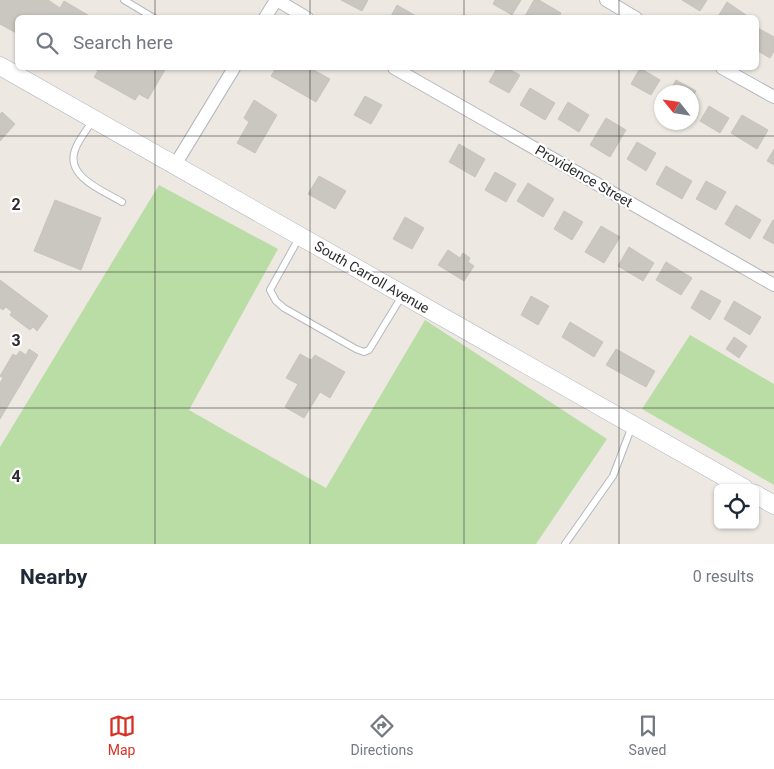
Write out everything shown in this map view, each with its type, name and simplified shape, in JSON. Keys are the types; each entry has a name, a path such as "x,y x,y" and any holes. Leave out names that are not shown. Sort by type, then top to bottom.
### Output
{"street":[{"path":"267,15 276,0 302,15"},
{"path":"606,0 631,15"},
{"name":"South Carroll Avenue","path":"0,66 737,484"},
{"path":"175,165 233,70"},
{"name":"Providence Street","path":"398,70 774,285"},
{"path":"725,70 774,98"},
{"path":"759,496 774,505"}],"lane":[{"path":"124,0 149,15"},
{"path":"94,120 74,151 74,167 78,174 87,181 122,202"},
{"path":"300,236 270,290 276,301 284,308 364,352 369,350 403,295"},
{"path":"565,544 613,476 632,425"}],"green space":[{"path":"159,185 278,249 189,410 326,488 425,320 607,439 536,544 0,544 0,447"},
{"path":"690,335 774,384 774,485 642,409"}],"building":[{"path":"0,0 48,0 60,8 64,1 88,15 15,15 15,32 0,24"},
{"path":"341,0 368,0 362,11"},
{"path":"495,0 521,0 512,15 493,4"},
{"path":"534,0 539,0 561,13 560,15 526,15"},
{"path":"682,0 707,0 700,11"},
{"path":"727,2 746,15 719,15"},
{"path":"397,5 414,15 392,15"},
{"path":"759,29 774,37 774,51 770,58 759,52"},
{"path":"96,70 165,70 148,99 139,94 135,100 94,77 98,71"},
{"path":"275,70 314,70 330,79 316,102 271,76"},
{"path":"496,70 511,70 520,75 509,93 489,82"},
{"path":"639,70 643,70 660,80 657,85 654,85 651,95 631,84"},
{"path":"676,80 685,85 673,85"},
{"path":"530,88 555,103 545,120 520,105"},
{"path":"365,96 382,105 371,124 354,115"},
{"path":"254,100 277,115 255,153 237,143 249,122 244,118"},
{"path":"568,102 589,115 579,132 558,119"},
{"path":"709,106 729,118 720,133 700,121"},
{"path":"2,112 15,124 0,141 0,114"},
{"path":"742,115 768,130 757,149 731,133"},
{"path":"606,118 626,130 610,157 590,145"},
{"path":"637,142 656,153 646,171 627,159"},
{"path":"459,144 485,159 475,177 449,162"},
{"path":"774,149 774,165 767,161"},
{"path":"666,166 692,181 682,199 656,184"},
{"path":"495,172 516,184 506,202 485,190"},
{"path":"319,176 346,191 335,209 308,194"},
{"path":"706,181 726,192 716,210 696,199"},
{"path":"528,183 554,199 543,217 517,201"},
{"path":"55,200 101,218 81,270 34,251"},
{"path":"736,205 761,220 750,239 725,224"},
{"path":"564,211 583,222 572,240 554,229"},
{"path":"405,217 424,228 412,249 393,239"},
{"path":"774,220 774,244 763,238"},
{"path":"601,226 620,237 604,263 585,252"},
{"path":"629,247 654,263 643,281 618,266"},
{"path":"448,250 460,258 463,253 470,258 468,262 474,266 464,281 438,265"},
{"path":"666,262 692,278 681,295 656,280"},
{"path":"0,280 48,316 37,331 33,327 30,330 10,315 12,312 6,307 3,310 0,308"},
{"path":"701,290 721,301 710,320 691,308"},
{"path":"531,296 549,306 538,325 521,315"},
{"path":"734,301 761,317 750,335 724,319"},
{"path":"570,322 603,342 594,357 562,337"},
{"path":"734,337 747,346 739,358 726,349"},
{"path":"29,349 38,355 0,419 0,383 3,378 0,376 13,354 16,356 20,351 26,355"},
{"path":"616,349 655,371 646,387 606,365"},
{"path":"300,354 311,360 315,355 345,372 330,398 320,392 304,418 285,407 298,384 286,378"}]}
